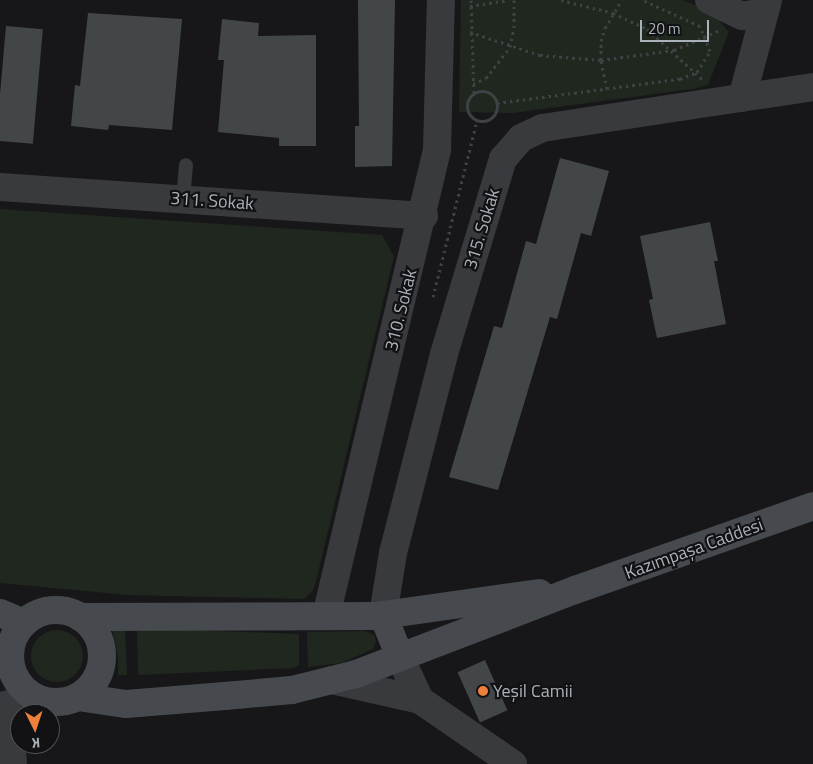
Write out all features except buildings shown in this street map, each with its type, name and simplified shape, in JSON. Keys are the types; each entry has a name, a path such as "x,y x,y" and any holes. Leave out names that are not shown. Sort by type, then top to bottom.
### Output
{"main road":[{"name":"Kazımpaşa Caddesi","path":"78,697 126,704 292,690 332,680 400,657 575,590 813,506"},
{"name":"Kazımpaşa Caddesi","path":"80,617 383,615 575,590"},
{"path":"51,610 80,617 97,634 102,657 96,681 78,697 64,702 36,698 16,679 5,651 12,618 51,610"},
{"path":"383,615 400,657"}],"street":[{"name":"310. Sokak","path":"326,616 424,216 437,149 441,0"},
{"path":"709,0 757,9 732,100"},
{"name":"315. Sokak","path":"383,615 393,553 442,364 503,159 521,138 542,128 813,87"},
{"name":"311. Sokak","path":"0,187 424,216"},
{"path":"400,657 420,700"},
{"path":"332,680 420,700 513,764"},
{"path":"13,764 4,705 36,698"}],"lane":[{"path":"182,199 186,165"}],"path":[{"path":"471,0 470,32 474,93"},
{"path":"470,6 507,0"},
{"path":"473,84 486,78 510,47 514,28 514,0"},
{"path":"562,0 613,13 647,29 732,100"},
{"path":"621,116 607,89 601,60 601,41 613,13 622,0"},
{"path":"496,103 680,79 697,72 710,51 707,38 700,26 643,0"},
{"path":"470,32 510,47 540,55 601,60 674,50 707,38 757,9"},
{"path":"487,92 496,103 495,114 490,118 477,120 468,111 469,98 474,93 487,92"}],"shaded area":[{"path":"461,0 682,0 710,10 729,32 708,85 693,89 513,113 459,112"},
{"path":"0,209 382,235 394,256 317,577 313,590 305,599 128,595 0,583"},
{"path":"112,628 125,628 127,675 118,675 118,657"},
{"path":"137,628 299,634 299,665 293,668 138,675"},
{"path":"57,630 67,632 75,638 81,646 83,656 81,666 75,674 67,680 57,682 47,680 39,674 33,666 31,656 33,646 39,638 47,632"},
{"path":"365,631 374,635 376,642 373,649 341,663 308,667 307,632"}],"place":[{"name":"Yeşil Camii","path":"483,691"}]}
